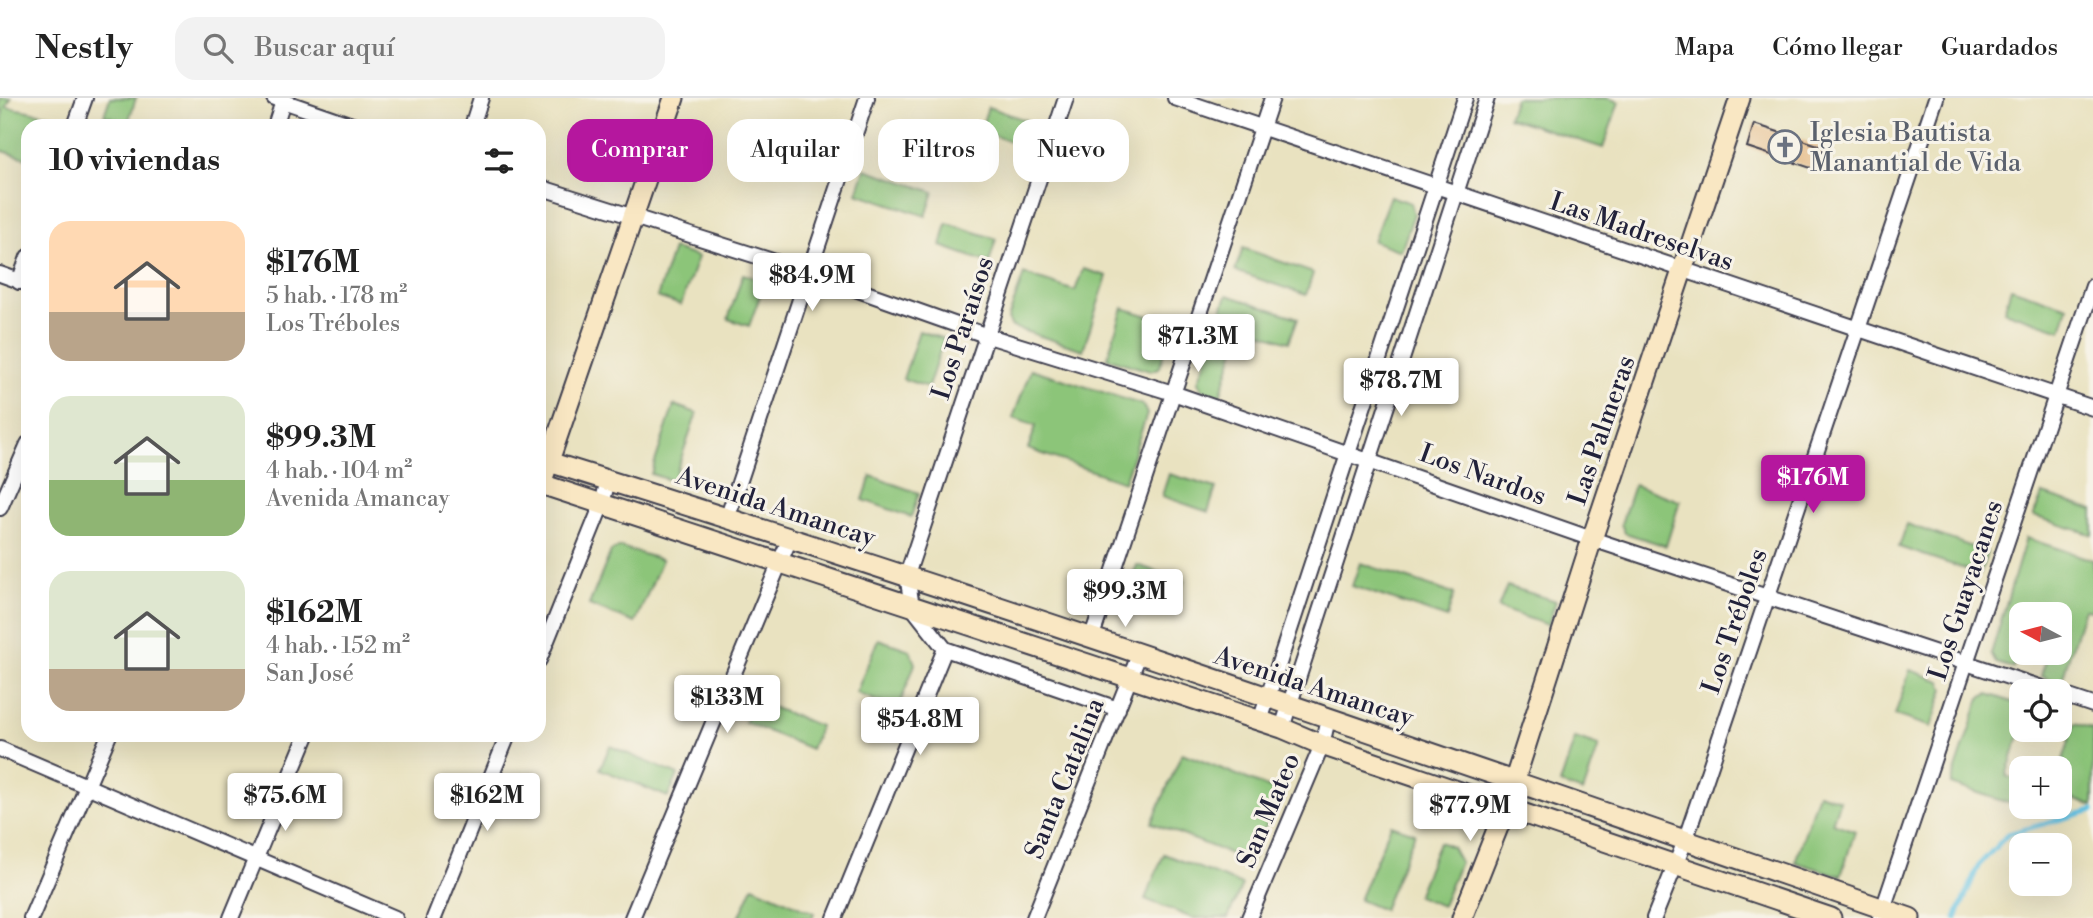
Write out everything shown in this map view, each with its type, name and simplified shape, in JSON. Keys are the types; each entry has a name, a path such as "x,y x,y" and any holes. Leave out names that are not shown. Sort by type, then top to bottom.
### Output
{"street":[{"path":"78,119 85,98"},
{"path":"474,119 481,98"},
{"path":"546,455 674,98"},
{"path":"727,519 867,98"},
{"name":"Los Paraísos","path":"907,575 1066,98"},
{"name":"Las Madreselvas","path":"1175,98 2093,408"},
{"path":"1091,639 1272,98"},
{"path":"1260,721 1465,98"},
{"path":"1282,728 1454,192 1487,98"},
{"name":"Las Palmeras","path":"1462,918 1506,807 1592,539 1740,98"},
{"name":"Los Tréboles","path":"1654,918 1685,841 1936,98"},
{"path":"276,119 280,99 336,119"},
{"name":"Los Nardos","path":"546,189 807,272 985,335 1173,393 1592,539 2014,679"},
{"path":"0,274 21,283"},
{"name":"Los Guayacanes","path":"1882,913 2093,286"},
{"path":"0,508 21,460"},
{"name":"Avenida Amancay","path":"546,461 907,575 1328,719 1513,779 1882,913 1910,918"},
{"path":"546,643 602,504 608,480"},
{"name":"Avenida Amancay","path":"546,486 1282,728 1322,745 1831,918"},
{"path":"632,918 790,538"},
{"path":"907,575 912,607 945,649 1118,709"},
{"path":"835,918 945,649"},
{"name":"Santa Catalina","path":"1034,918 1139,655"},
{"path":"2072,698 2093,705"},
{"name":"San Mateo","path":"1249,918 1322,745 1328,719"},
{"path":"31,918 106,742"},
{"path":"231,918 304,742"},
{"path":"434,918 505,742"},
{"path":"0,749 395,918"}],"green space":[{"path":"0,98 11,98 6,107 61,117 21,119 21,157 0,150 3,110 0,112"},
{"path":"110,98 136,98 129,119 104,115"},
{"path":"1515,98 1607,98 1619,102 1603,148 1508,117"},
{"path":"988,107 1022,119 1013,119 1013,142 999,138 999,119 984,119"},
{"path":"865,169 878,173 878,182 904,182 934,192 926,216 857,193 861,182 864,182"},
{"path":"1390,196 1411,203 1414,214 1401,251 1373,241"},
{"path":"947,223 996,239 989,263 941,246"},
{"path":"1243,248 1313,273 1306,295 1235,271"},
{"path":"673,249 698,257 681,305 657,297"},
{"path":"1083,269 1107,276 1083,350 1012,327 1008,319 1024,274 1075,291"},
{"path":"743,274 765,282 749,326 728,319"},
{"path":"2011,288 2068,307 2061,330 2004,311"},
{"path":"1227,295 1298,318 1289,342 1219,319"},
{"path":"1123,308 1173,324 1159,368 1150,371 1107,358"},
{"path":"919,331 944,339 928,387 903,379"},
{"path":"1212,342 1235,349 1220,396 1202,390 1198,382"},
{"path":"1031,369 1143,405 1147,414 1124,482 1028,449 1036,426 1013,418"},
{"path":"674,405 697,413 673,481 651,474"},
{"path":"1169,474 1216,488 1208,512 1162,496"},
{"path":"871,476 919,493 911,517 863,500"},
{"path":"1634,485 1680,501 1666,546 1625,533 1621,524"},
{"path":"2043,494 2093,510 2093,535 2033,516"},
{"path":"1907,524 1987,552 1980,574 1899,547"},
{"path":"2026,538 2093,560 2093,611 2084,609 2072,648 2072,602 2009,602 2009,665 2014,665 2013,668 1996,663 1991,654"},
{"path":"620,547 662,560 635,623 589,605 611,551"},
{"path":"1360,563 1454,594 1447,618 1352,586"},
{"path":"1137,565 1184,581 1176,605 1128,588"},
{"path":"1507,586 1556,601 1548,625 1498,608"},
{"path":"878,639 910,650 915,664 898,709 856,693"},
{"path":"2044,665 2067,665 2062,679 2041,676"},
{"path":"1910,670 1941,681 1944,689 1931,727 1895,715"},
{"path":"1988,694 2009,701 2009,742 2017,742 2013,756 2009,756 2006,776 2009,777 2009,803 1951,784 1980,698"},
{"path":"754,700 820,726 811,749 745,722"},
{"path":"2075,723 2093,729 2093,806 2072,799 2072,756 2064,756 2069,742 2072,742"},
{"path":"1575,738 1599,746 1583,792 1560,784"},
{"path":"610,746 678,775 668,797 600,769"},
{"path":"1182,753 1280,792 1251,862 1152,823"},
{"path":"1818,793 1840,800 1832,823 1855,831 1841,876 1795,862"},
{"path":"1391,825 1415,833 1383,910 1359,900"},
{"path":"1439,842 1452,847 1460,862 1442,906 1417,896"},
{"path":"1164,854 1242,885 1228,918 1192,918 1145,899"},
{"path":"753,886 814,913 812,918 739,918"}],"building":[{"name":"Iglesia Bautista Manantial de Vida","path":"1754,124 1824,147 1817,170 1747,147"}],"waterway":[{"path":"1956,918 1978,866 2008,834 2093,810"}],"place":[{"name":"Iglesia Bautista Manantial de Vida","path":"1785,147"}]}
